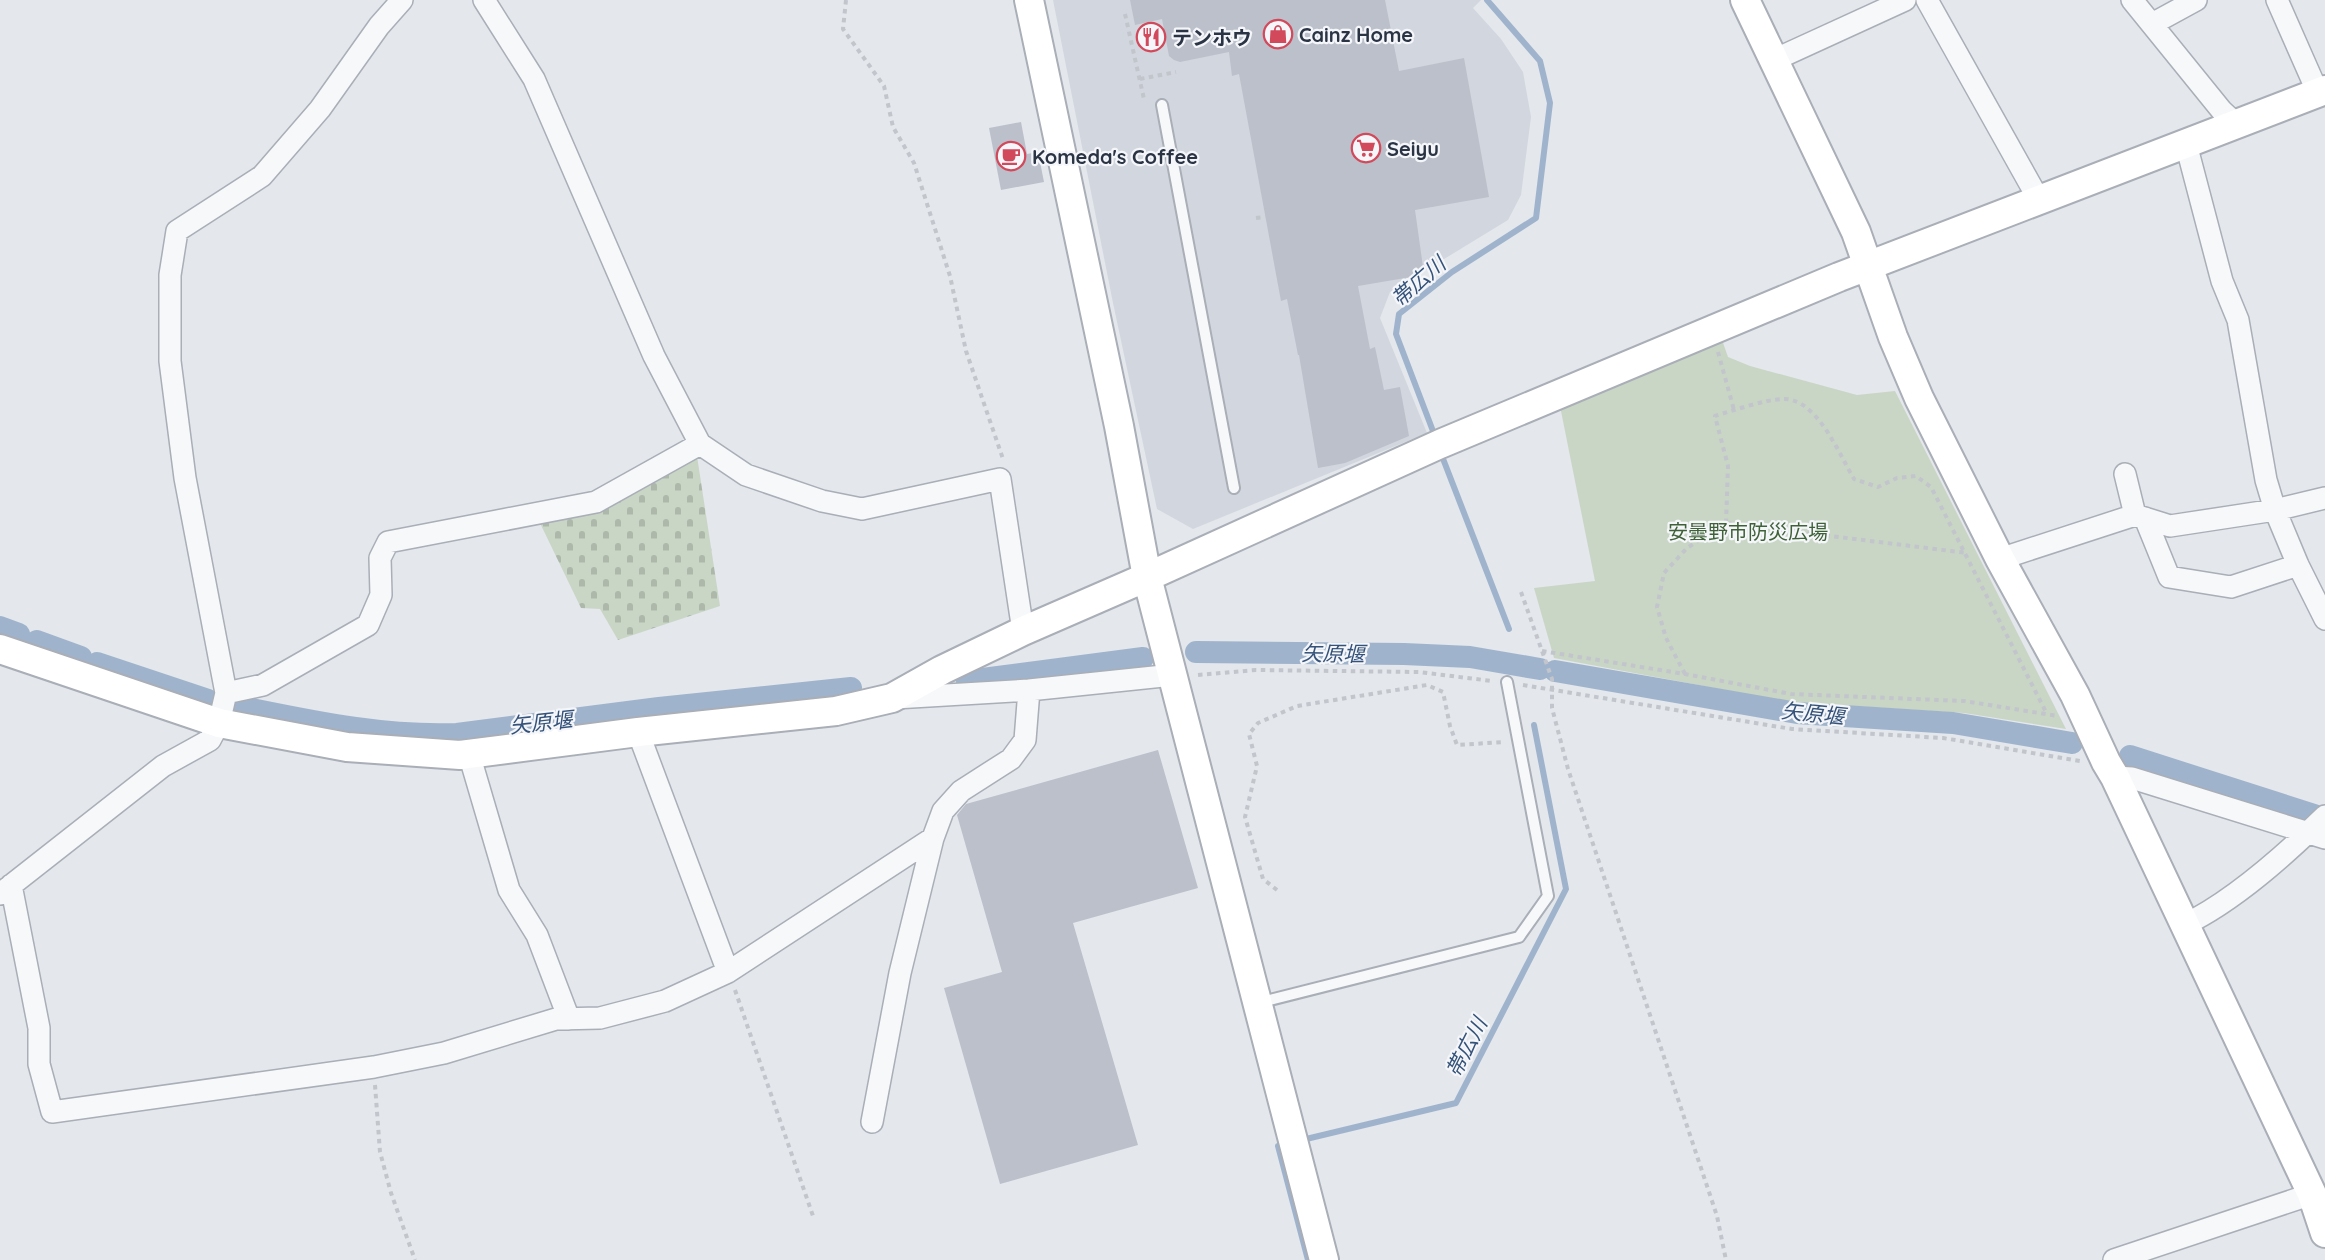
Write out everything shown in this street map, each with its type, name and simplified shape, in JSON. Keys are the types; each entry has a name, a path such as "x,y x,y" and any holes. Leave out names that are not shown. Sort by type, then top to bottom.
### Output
{"street":[{"path":"402,0 379,26 320,109 262,176 177,231 170,274 170,361 185,478 226,693 219,723 210,740 163,766 6,890 39,1028 39,1064 52,1112 374,1067 444,1053 556,1019 600,1018 665,1001 728,972 933,838"},
{"path":"484,0 534,79 654,356 699,444 746,475 822,501 862,509 1000,479 1023,631"},
{"path":"1029,0 1119,426 1147,577 1324,1260"},
{"path":"1745,0 1856,232 1893,337 1986,556 2075,695 2312,1194 2325,1233"},
{"path":"1774,60 1905,0"},
{"path":"1927,0 2039,200"},
{"path":"2132,0 2222,111 2236,124"},
{"path":"2152,24 2196,0"},
{"path":"892,698 942,670 1023,631 1440,444 1868,266 2322,92 2277,0"},
{"path":"2186,144 2222,281 2238,320 2266,480 2275,510 2298,565 2325,619"},
{"path":"226,693 263,685 368,625 381,595 380,558 388,542 596,502 699,444"},
{"path":"2126,474 2140,517 2169,577 2231,587 2298,565"},
{"path":"1986,556 2140,517 2170,526 2275,510 2325,498"},
{"path":"0,649 219,723 347,747 469,754 638,732 836,711 892,698 1029,690 1173,675"},
{"path":"872,1122 900,973 933,838 943,812 961,791 1011,759 1025,740 1029,690"},
{"path":"638,732 728,972"},
{"path":"469,754 509,891 537,934 569,1018"},
{"path":"2110,770 2316,836"},
{"path":"2184,925 2199,918 2316,836 2325,816"},
{"path":"2114,1260 2312,1194"}],"lane":[{"path":"1162,105 1234,488"},
{"path":"1258,1003 1519,937 1548,896 1507,682"}],"path":[{"path":"846,0 843,29 884,86 893,127 914,163 950,276 966,351 1006,467 1000,479"},
{"path":"1125,14 1144,99"},
{"path":"1140,79 1176,72"},
{"path":"1256,218 1265,217"},
{"path":"1716,347 1734,410"},
{"path":"1726,523 1728,466 1715,416 1784,399 1804,406 1817,416 1854,479 1878,487 1897,478 1916,476 1931,487 2047,714"},
{"path":"1685,674 1666,638 1658,607 1664,573 1687,548 1726,523 1986,556"},
{"path":"1521,592 1552,679 1552,708 1568,769 1718,1216 1726,1260"},
{"path":"1542,651 1791,694 1964,701 2067,717"},
{"path":"1173,675 1256,670 1419,672 1507,682 1792,729 1943,738 2089,763 2110,770"},
{"path":"1277,890 1263,879 1245,817 1257,766 1249,734 1258,723 1297,706 1426,685 1443,692 1450,726 1457,745 1517,742"},
{"path":"728,972 814,1220"},
{"path":"374,1067 380,1152 391,1193 415,1260"}],"shaded area":[{"path":"1053,0 1481,0 1473,8 1501,39 1523,72 1531,117 1521,195 1508,220 1390,292 1380,318 1427,433 1193,529 1157,509 1113,303"}],"green space":[{"name":"安曇野市防災広場","path":"1721,337 1728,357 1750,366 1857,395 1895,391 2066,729 1964,713 1789,702 1554,658 1534,588 1595,581 1560,406"},
{"path":"697,456 720,606 618,640 600,609 581,608 539,521"}],"building":[{"path":"1130,0 1385,0 1399,71 1464,58 1489,197 1415,210 1423,267 1411,277 1358,286 1370,349 1375,347 1384,390 1400,387 1409,436 1345,463 1318,468 1299,355 1287,299 1281,301 1239,74 1232,76 1229,52 1180,62 1174,60 1169,56 1162,19 1135,25"},
{"path":"1021,122 1027,154 1038,152 1044,182 1001,190 989,128"},
{"path":"1158,750 1198,888 1073,923 1138,1145 1000,1184 944,988 1002,972 957,815 966,804"}],"waterway":[{"name":"帯広川","path":"1436,439 1396,334 1399,314 1452,272 1536,218 1550,103 1540,61 1487,0"},
{"name":"帯広川","path":"1440,451 1509,629"},
{"name":"矢原堰","path":"0,627 19,634"},
{"name":"矢原堰","path":"37,641 81,657"},
{"name":"矢原堰","path":"1196,652 1470,657 1540,669"},
{"name":"矢原堰","path":"967,681 1143,658"},
{"name":"矢原堰","path":"97,663 208,700"},
{"name":"矢原堰","path":"1555,671 1797,713 1953,723 2072,743"},
{"name":"矢原堰","path":"232,705 316,722 372,730 457,734 659,708 851,688"},
{"name":"帯広川","path":"1302,1140 1456,1103 1566,889 1534,725"},
{"name":"矢原堰","path":"2130,756 2314,815"},
{"name":"帯広川","path":"1286,1144 1278,1146 1308,1260"}],"place":[{"name":"Cainz Home","path":"1278,34"},
{"name":"テンホウ","path":"1151,37"},
{"name":"Seiyu","path":"1366,148"},
{"name":"Komeda's Coffee","path":"1011,156"}]}
